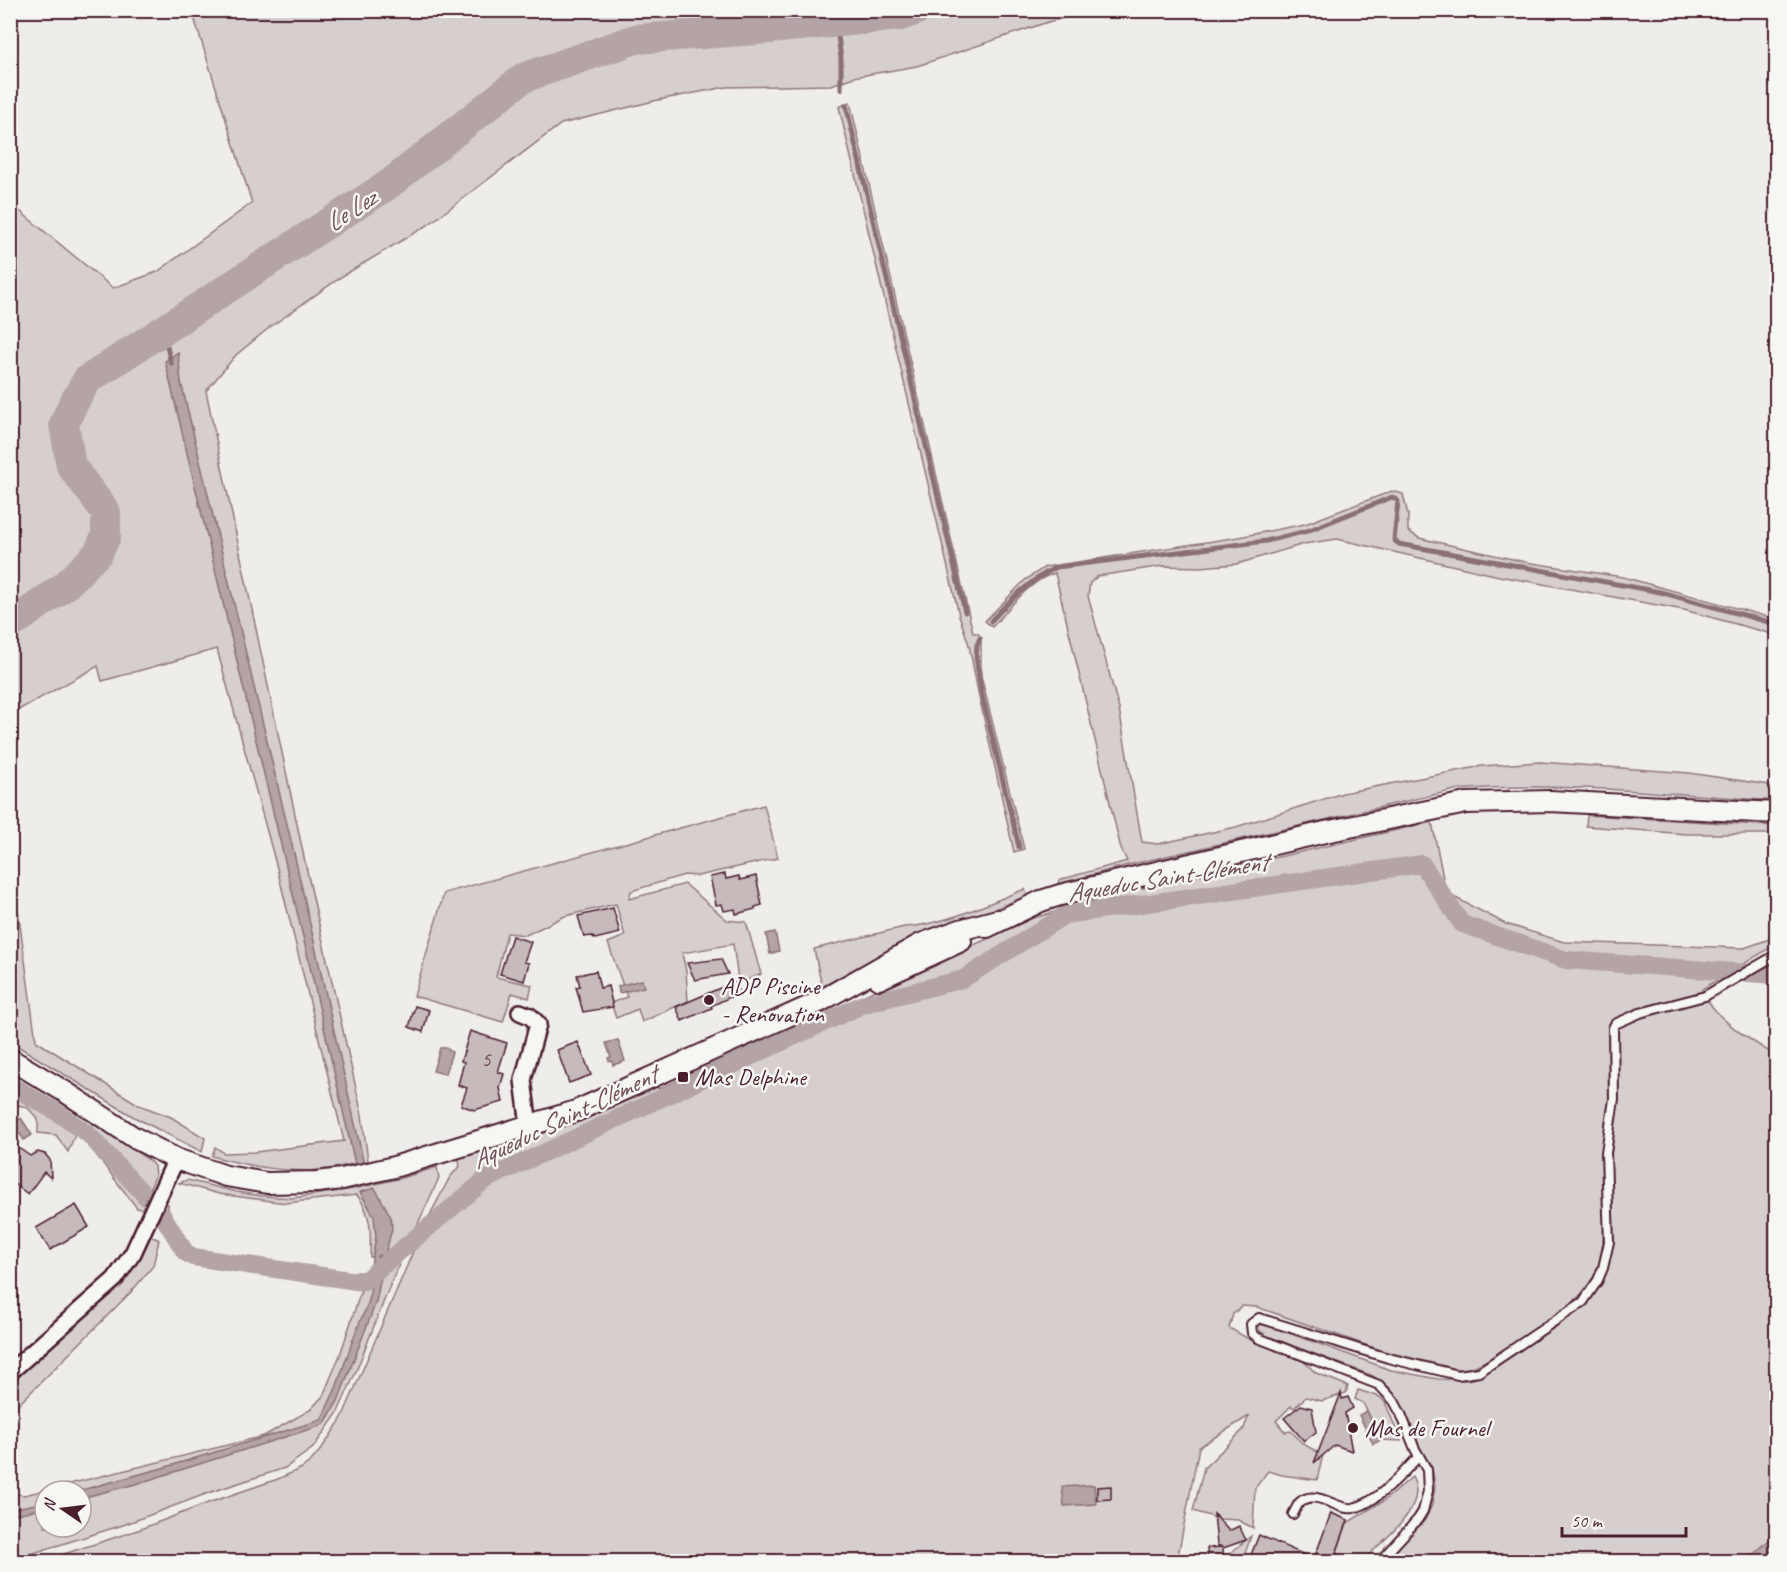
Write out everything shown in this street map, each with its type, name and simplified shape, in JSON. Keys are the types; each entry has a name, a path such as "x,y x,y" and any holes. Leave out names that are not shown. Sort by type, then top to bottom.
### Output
{"street":[{"path":"10,1059 145,1144 176,1159 226,1176 267,1183 342,1179 378,1172 576,1111 819,1002 857,989 904,968 951,946 997,920 1041,901 1080,890 1325,832 1452,805 1550,801 1776,813"},
{"path":"520,1012 530,1016 538,1024 523,1080 529,1126"},
{"path":"10,1372 114,1279 133,1253 176,1159"}],"lane":[{"path":"1379,1562 1412,1527 1423,1511 1428,1491 1427,1470 1401,1414 1385,1390 1371,1381 1258,1338 1251,1333 1251,1324 1258,1318 1263,1319 1388,1358 1458,1376 1479,1372 1583,1302 1601,1274 1609,1242 1606,1153 1614,1099 1612,1028 1615,1024 1640,1013 1705,996 1776,955"},
{"path":"1293,1514 1300,1502 1312,1498 1344,1508 1364,1504 1384,1490 1419,1456"}],"shaded area":[{"path":"192,11 1090,11 1048,22 917,66 854,77 831,85 726,87 658,100 561,124 428,225 344,275 270,327 236,355 206,391 305,862 362,1115 368,1161 322,1170 267,1168 212,1156 215,1147 224,1153 255,1152 344,1141 277,868 217,649 102,681 98,666 11,714 10,203 113,288 157,272 252,203"},
{"path":"850,102 973,633 978,633 981,638 981,676 1024,849 1014,852 969,645 959,615 839,107"},
{"path":"178,352 181,382 297,866 360,1146 364,1166 356,1168 165,361"},
{"path":"1392,491 1403,494 1408,515 1408,531 1419,538 1525,562 1623,577 1776,619 1776,635 1684,610 1499,576 1337,539 1304,544 1237,564 1200,567 1163,566 1098,576 1090,583 1088,596 1119,709 1142,842 1158,844 1236,827 1343,793 1482,766 1540,762 1689,773 1776,786 1776,801 1576,788 1455,790 1128,865 1058,884 1059,880 1127,861 1121,849 1055,573 1029,588 992,627 985,621 1025,580 1045,567 1239,537 1305,524"},
{"path":"41,594 49,600 11,631 11,618"},
{"path":"764,805 778,858 698,876 684,875 631,891 629,899 685,884 727,920 746,922 761,974 748,980 738,979 733,944 682,953 688,1001 642,1022 638,1009 616,1018 611,1003 627,997 608,943 625,936 616,904 565,916 526,935 507,933 496,977 532,985 529,998 512,993 503,1022 414,996 444,893"},
{"path":"1587,815 1776,826 1776,834 1686,834 1586,826"},
{"path":"1432,822 1446,893 1506,924 1564,942 1744,948 1767,940 1776,932 1776,943 1770,948 1702,989 1707,1000 1724,1019 1744,1036 1776,1056 1776,1561 1386,1561 1425,1520 1432,1505 1435,1487 1432,1468 1420,1448 1401,1404 1389,1387 1373,1376 1267,1336 1259,1330 1259,1325 1264,1324 1391,1370 1438,1379 1477,1378 1581,1307 1601,1285 1608,1269 1612,1243 1613,1200 1604,1201 1603,1243 1599,1263 1596,1273 1583,1292 1571,1304 1538,1328 1488,1360 1471,1368 1457,1369 1383,1351 1257,1307 1242,1306 1233,1314 1229,1328 1256,1343 1300,1358 1316,1373 1348,1386 1346,1393 1322,1401 1306,1397 1294,1408 1291,1406 1276,1421 1285,1432 1291,1431 1303,1444 1323,1455 1317,1480 1268,1471 1255,1488 1253,1528 1238,1520 1220,1519 1193,1511 1204,1468 1243,1430 1249,1416 1199,1447 1177,1561 39,1562 138,1530 278,1479 302,1468 312,1460 342,1418 424,1226 450,1177 460,1166 458,1156 656,1085 659,1089 1033,918 1121,893"},
{"path":"10,852 36,1041 139,1105 171,1117 205,1138 202,1152 134,1117 11,1042"},
{"path":"1025,889 1027,896 916,935 822,987 814,949 904,927 933,923"},
{"path":"775,932 779,951 770,954 766,934"},
{"path":"1776,963 1776,978 1754,976"},
{"path":"642,980 644,987 619,993 618,986"},
{"path":"618,1040 625,1061 613,1065 608,1058 611,1057 606,1043"},
{"path":"440,1048 446,1048 452,1052 445,1074 433,1071"},
{"path":"10,1068 83,1114 149,1160 154,1166 155,1176 142,1209 137,1208 84,1139 76,1132 68,1152 56,1135 38,1133 38,1119 28,1108 19,1105 11,1112"},
{"path":"21,1118 32,1135 24,1140 13,1124"},
{"path":"437,1167 439,1178 393,1278 355,1374 337,1414 313,1448 285,1468 93,1534 93,1479 89,1479 264,1436 310,1410 323,1396 370,1271 383,1276 385,1257 370,1257 368,1217 357,1195 286,1203 219,1194 179,1183 187,1180 237,1192 293,1198 353,1189"},
{"path":"375,1188 391,1217 392,1229 384,1259 370,1271 376,1237 374,1216 360,1192"},
{"path":"165,1204 168,1204 168,1216 176,1233 183,1243 195,1253 341,1273 364,1272 360,1287 243,1272 187,1259 178,1252 159,1222 158,1217"},
{"path":"149,1235 159,1240 153,1266 131,1292 11,1412 10,1382 116,1288 134,1266"},
{"path":"383,1267 376,1302 338,1401 325,1423 136,1484 93,1495 93,1487 321,1420 336,1388 369,1301 372,1277"},
{"path":"1358,1390 1380,1397 1385,1402 1401,1441 1381,1440 1363,1403 1355,1399"},
{"path":"1367,1411 1381,1440 1373,1444 1359,1415"},
{"path":"1412,1477 1416,1488 1415,1500 1396,1529 1362,1561 1334,1561 1347,1523 1385,1500"},
{"path":"1094,1485 1096,1504 1064,1506 1062,1487"},
{"path":"11,1493 24,1495 33,1493 33,1539 78,1539 11,1560"},
{"path":"33,1504 33,1510 11,1515 11,1509"},
{"path":"1776,1534 1776,1547 1760,1561 1746,1561"},
{"path":"1251,1536 1243,1559 1247,1561 1230,1561 1228,1555"}],"building":[{"path":"725,874 726,879 739,876 740,880 756,876 762,905 736,914 735,909 724,911 722,904 716,905 710,877"},
{"path":"613,908 620,933 595,939 592,936 584,937 578,916"},
{"path":"512,936 531,942 524,962 529,963 524,981 500,974"},
{"path":"721,959 728,974 695,980 687,963"},
{"path":"596,971 600,988 608,986 613,1007 583,1012 576,987 580,986 577,975"},
{"path":"734,982 739,993 682,1021 676,1007"},
{"path":"415,1006 429,1010 423,1032 409,1027"},
{"path":"470,1031 507,1043 498,1072 504,1074 500,1088 503,1102 474,1110 461,1105 467,1088 458,1085 464,1062 461,1061"},
{"path":"578,1042 591,1075 569,1083 557,1050"},
{"path":"10,1142 30,1156 38,1152 45,1154 50,1160 51,1178 44,1172 28,1194 10,1181"},
{"path":"76,1205 89,1227 50,1250 36,1228"},
{"path":"1341,1393 1342,1399 1348,1397 1353,1408 1345,1413 1352,1451 1335,1445 1314,1463"},
{"path":"1301,1405 1312,1408 1316,1432 1304,1441 1284,1418"},
{"path":"1111,1486 1111,1499 1097,1500 1097,1487"},
{"path":"1331,1513 1348,1520 1333,1562 1248,1562 1259,1535 1314,1559"},
{"path":"1214,1514 1229,1531 1239,1526 1246,1540 1223,1548 1224,1562 1208,1562 1207,1548 1222,1547 1217,1545"}],"waterway":[{"name":"Le Lez","path":"10,625 65,586 98,553 106,536 106,512 71,466 64,424 87,380 388,185 523,78 636,39 900,16 917,10"},
{"path":"836,22 841,58 841,89"},
{"path":"846,105 965,612"},
{"path":"163,330 171,363"},
{"path":"991,621 1021,591 1057,567 1266,541 1307,531 1392,497 1398,501 1394,540 1399,544 1660,592 1776,624"},
{"path":"980,638 976,657 981,691 1019,847"},
{"name":"Aqueduc Saint-Clément","path":"10,1085 58,1113 89,1135 161,1213 185,1252 193,1257 363,1282 485,1180 864,1004 963,979 1065,915 1422,864 1462,924 1566,960 1776,975"},
{"name":"Aqueduc Saint-Clément","path":"376,1278 379,1257"}],"place":[{"name":"ADP Piscine - Renovation","path":"709,1000"},
{"name":"Mas Delphine","path":"683,1077"},
{"name":"Mas de Fournel","path":"1353,1428"}]}
